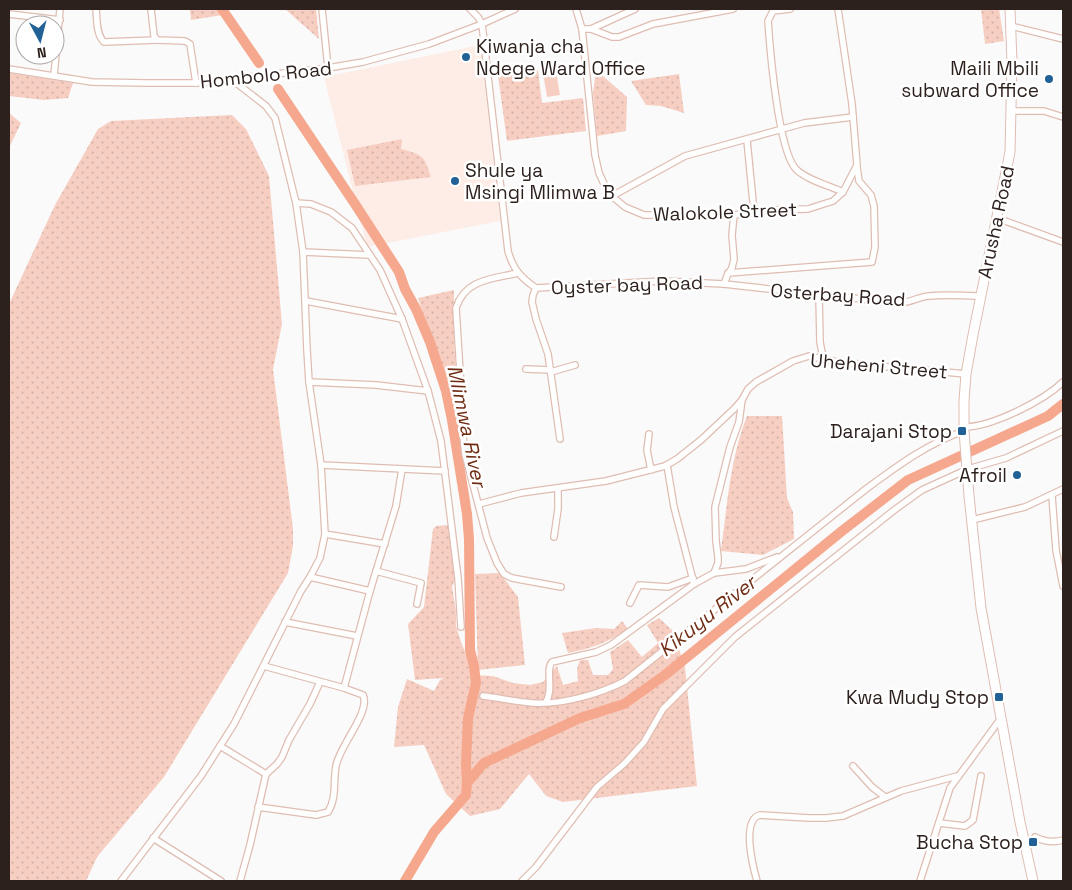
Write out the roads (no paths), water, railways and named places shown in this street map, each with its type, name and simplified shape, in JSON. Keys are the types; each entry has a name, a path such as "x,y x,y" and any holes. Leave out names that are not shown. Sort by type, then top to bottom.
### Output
{"highway":[{"name":"Arusha Road","path":"1010,9 1012,112 1010,152 966,374 964,431 977,574 1000,718 1032,881"}],"street":[{"path":"96,9 100,39 104,42 157,40 188,42 196,83"},
{"path":"151,9 154,36 157,40"},
{"path":"322,9 328,68"},
{"path":"470,9 482,24"},
{"name":"Hombolo Road","path":"9,69 92,82 196,83 328,68 363,62 429,44 515,9"},
{"name":"Walokole Street","path":"576,9 582,29 596,155 605,186 612,196 625,207 644,215 734,215 808,209 833,201 843,192"},
{"path":"591,29 635,9"},
{"path":"582,29 591,29 612,38 653,24 733,9"},
{"path":"790,9 771,10 768,21 781,130 786,152 796,170 843,192 857,165"},
{"path":"728,273 872,262 874,206 871,194 859,181 853,117 838,9"},
{"name":"Oyster bay Road","path":"482,24 508,251 512,265 518,273 536,288 662,281 724,284"},
{"path":"1011,26 1063,39"},
{"path":"54,76 55,65"},
{"path":"121,881 200,776 234,724 285,622 320,558 324,534 321,465 309,382 303,252 296,203 275,118 266,106 230,78"},
{"path":"1012,112 1044,111 1063,117"},
{"path":"612,196 685,156 817,120 853,117"},
{"path":"747,140 754,212"},
{"path":"296,203 311,204 331,212 352,228 380,270 402,319 428,391 441,441 458,578 461,627"},
{"path":"724,284 734,259 732,235 734,215"},
{"path":"997,218 1063,242"},
{"path":"303,252 370,254"},
{"path":"518,273 475,284 467,289 460,298 456,308 461,417 465,454 487,538 497,563 504,574 520,580 561,587"},
{"name":"Osterbay Road","path":"724,284 898,303 912,302 931,295 981,296"},
{"path":"536,288 532,302 548,354 560,439"},
{"path":"819,295 820,342 823,358"},
{"path":"306,301 402,319"},
{"name":"Uheheni Street","path":"479,504 521,493 606,481 667,465 702,440 742,400 748,389 768,374 793,361 809,356 837,362 966,374"},
{"path":"526,369 551,370 575,365"},
{"path":"309,382 376,385 428,391"},
{"path":"483,696 526,702 546,702 596,693 624,681 837,511 902,463 950,436 1002,418 1056,388 1063,382"},
{"path":"714,573 718,563 715,507 730,447 739,422 742,400"},
{"path":"522,881 536,867 597,786 624,764 644,742 663,709 735,637 922,490 968,467 1006,458 1063,431"},
{"path":"649,434 647,450 651,470"},
{"path":"321,465 445,471"},
{"path":"667,465 674,507 694,581"},
{"path":"344,688 357,636 396,506 402,469"},
{"path":"554,536 558,509 558,488"},
{"path":"972,520 1025,507 1052,496 1063,489"},
{"path":"1052,496 1056,550 1063,586"},
{"path":"324,534 385,544"},
{"path":"630,603 639,585 668,587 694,581 714,573 746,570 783,555"},
{"path":"376,571 421,583 418,604"},
{"path":"310,577 370,591"},
{"path":"546,702 550,695 549,666 552,662 596,652 611,645 694,581"},
{"path":"285,622 357,636"},
{"path":"258,807 316,815 328,812 332,800 339,755 358,720 365,702 363,695 344,688 264,666"},
{"path":"240,881 266,774 282,757 320,682"},
{"path":"920,881 950,788 1000,718"},
{"path":"220,746 266,774"},
{"path":"853,766 872,788 885,797"},
{"path":"756,881 750,839 752,820 755,816 809,818 843,816 885,797 957,776"},
{"path":"939,823 965,826 973,820 981,776"},
{"path":"1035,837 1044,842 1063,840"},
{"path":"153,838 221,881"}],"waterway":[{"name":"Mlimwa River","path":"222,9 259,63"},
{"name":"Mlimwa River","path":"278,89 399,272 430,342 446,391 467,514 469,539 470,650 476,683 468,718 467,783"},
{"name":"Kikuyu River","path":"405,881 434,832 466,795 467,783 484,763 580,718 624,704 665,675 842,531 908,480 1048,416 1063,404"}],"place":[{"name":"Kiwanja cha Ndege Ward Office","path":"466,57"},
{"name":"Maili Mbili subward Office","path":"1049,79"},
{"name":"Shule ya Msingi Mlimwa B","path":"455,181"},
{"name":"Darajani Stop","path":"962,431"},
{"name":"Afroil","path":"1017,475"},
{"name":"Kwa Mudy Stop","path":"999,697"},
{"name":"Bucha Stop","path":"1033,842"}]}
